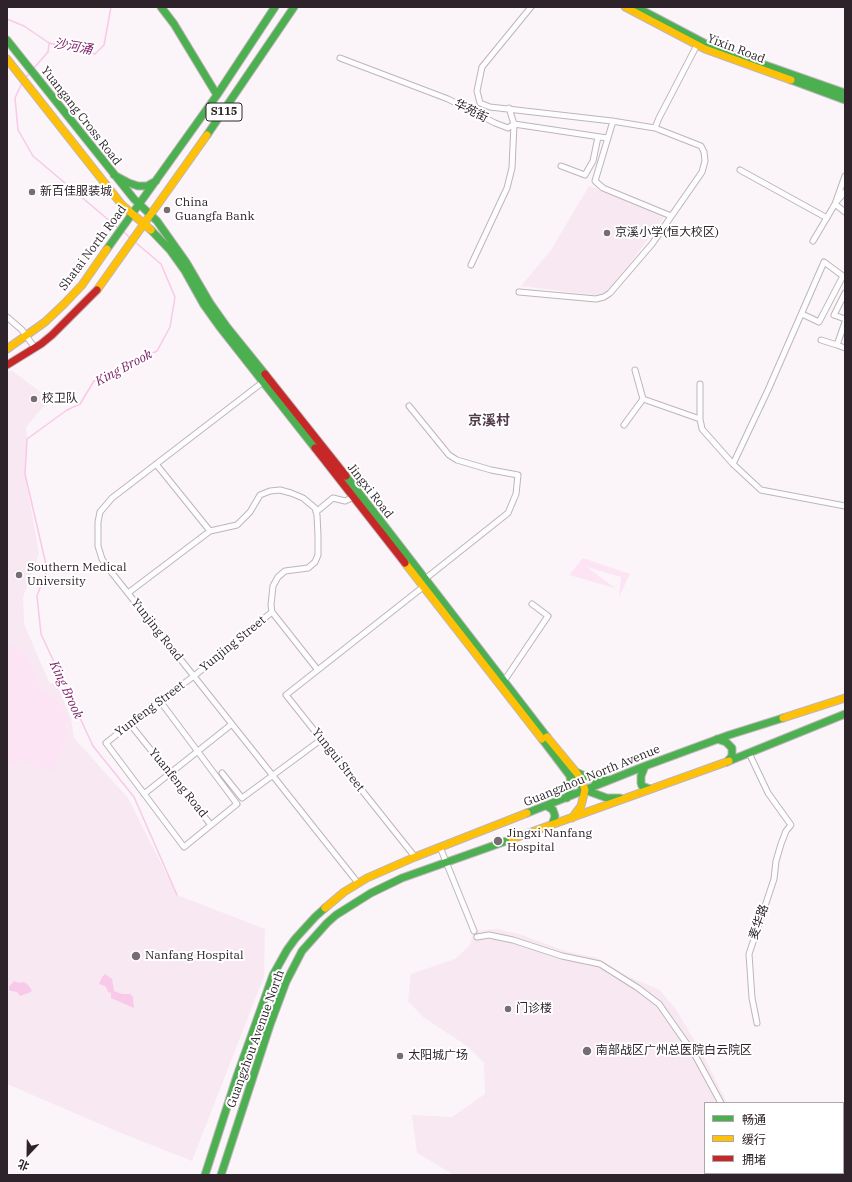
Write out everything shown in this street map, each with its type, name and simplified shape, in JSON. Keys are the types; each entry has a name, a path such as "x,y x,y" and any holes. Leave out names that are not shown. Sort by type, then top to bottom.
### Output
{"main road":[{"path":"161,7 174,24 217,95"},
{"name":"S115","path":"139,204 157,181 217,95 275,7"},
{"name":"S115","path":"35,348 62,326 88,300 112,270 228,105 294,7"},
{"name":"Yixin Road","path":"625,7 697,45 845,100"},
{"name":"Yixin Road","path":"636,7 708,45 845,93"},
{"name":"Yuangang Cross Road","path":"7,40 114,175 139,204"},
{"name":"Yuangang Cross Road","path":"7,60 122,205 132,214"},
{"path":"79,149 92,159 96,157 97,152"},
{"path":"114,175 138,186 147,186 157,181"},
{"name":"Jingxi Road","path":"139,204 157,221 186,262 223,322 306,425 504,682 585,790 607,798 628,797"},
{"name":"Shatai North Road","path":"7,349 44,322 73,295 82,285 139,204"},
{"name":"Jingxi Road","path":"132,214 160,239 179,262 211,316 423,587 573,774"},
{"path":"7,366 35,348"},
{"name":"Guangzhou North Avenue","path":"205,1175 259,1012 273,975 295,939 315,917 344,892 358,883 415,857 645,766 754,726 845,698"},
{"path":"571,818 728,762 845,714"},
{"path":"717,739 726,742 732,748 732,756 728,762"},
{"path":"645,766 641,776 641,783 642,786 650,789"},
{"path":"567,798 573,774 594,780 617,778"},
{"path":"571,818 580,806 585,790"},
{"path":"547,806 554,813 555,819 552,825"},
{"name":"Guangzhou Avenue North","path":"220,1175 280,997 302,951 327,923 354,903 391,883 571,818"}],"street":[{"path":"519,292 596,299 604,297 610,293 643,256 702,172 705,161 704,152 701,146 655,128 613,121 490,107 480,103 477,92 481,71 486,62 530,7"},
{"path":"655,128 697,45"},
{"name":"华苑街","path":"340,58 448,99 508,128 514,124 607,138"},
{"path":"471,265 507,188 512,168 514,124 509,108"},
{"path":"613,121 595,180 603,188 671,216"},
{"path":"561,166 585,176 593,160 598,137"},
{"path":"740,170 827,218"},
{"path":"835,204 845,176"},
{"path":"813,241 835,204 845,192"},
{"path":"835,204 845,212"},
{"path":"733,464 768,390 824,262 843,276 819,322 802,314"},
{"path":"845,294 834,315 845,319"},
{"path":"7,317 27,335 35,348"},
{"path":"837,345 845,322"},
{"path":"821,340 845,348"},
{"path":"635,370 643,399"},
{"name":"Yunjing Road","path":"263,382 112,498 100,512 98,522 98,546 102,559 128,594 358,883"},
{"path":"700,384 700,419 702,429 733,464 761,490 845,506"},
{"path":"643,399 700,419"},
{"path":"624,425 643,399"},
{"path":"409,406 449,455 457,460 490,470 518,475 516,494 508,513 424,579"},
{"path":"156,464 210,531"},
{"path":"128,594 210,531 237,525 250,512 260,495 270,491 280,490 291,493 302,498 315,508 318,536 318,555 315,562 308,568 285,571 278,577 273,586 271,605 272,612 317,669"},
{"path":"316,512 333,498 345,501 354,497"},
{"name":"Yungui Street","path":"415,857 286,694 423,587"},
{"path":"504,682 548,616 532,604"},
{"name":"Yunjing Street","path":"194,676 272,612"},
{"name":"Yunfeng Street","path":"106,743 194,676"},
{"path":"160,701 237,804 211,825"},
{"name":"Yuanfeng Road","path":"106,743 184,847 211,825 130,724"},
{"path":"144,794 232,724"},
{"path":"222,773 242,798 322,739"},
{"name":"麦华路","path":"748,753 768,793 779,811 791,826 786,830 781,844 776,861 774,878 748,954 756,1023"},
{"path":"440,847 474,931"},
{"path":"477,937 488,936 513,940 562,956 600,964 638,988 659,1004 696,1057 720,1102"}],"shaded area":[{"name":"京溪小学(恒大校区)","path":"589,186 665,216 620,277 609,290 601,296 521,286 551,250"},
{"name":"Nanfang Hospital","path":"11,370 50,399 26,427 27,439 25,474 39,554 23,597 24,624 50,684 56,682 71,719 74,738 128,798 177,895 265,929 264,976 192,1161 121,1133 7,1084 7,373"},
{"path":"583,558 630,574 619,597 621,577 587,567 615,588 569,575"},
{"path":"7,644 25,651 42,691 56,696 67,719 66,738 52,773 17,759 14,766 7,764"},
{"name":"南部战区广州总医院白云院区","path":"497,929 519,934 565,951 598,958 627,976 660,990 677,1011 704,1057 726,1102 704,1102 704,1174 775,1175 454,1175 417,1153 412,1115 452,1117 485,1094 484,1063 467,1046 423,1017 408,1001 411,974 455,959 470,945 474,931"},
{"path":"105,974 112,979 114,991 122,994 130,994 133,997 134,1008 111,998 111,993 108,992 105,986 99,984"},
{"path":"14,981 19,983 24,982 32,990 31,992 20,996 17,992 9,990 9,987"}],"waterway":[{"name":"沙河涌","path":"7,19 24,26 49,43 95,54 104,45 111,7"},
{"name":"King Brook","path":"33,69 48,52 49,43"},
{"name":"King Brook","path":"25,78 31,72"},
{"name":"King Brook","path":"22,83 15,98 18,130 33,156 118,228"},
{"name":"King Brook","path":"123,231 130,238"},
{"name":"King Brook","path":"135,242 161,264 175,297 170,327 157,351 94,381 80,404 67,410 27,439 25,474 47,569 37,596 41,634 93,746 134,797 177,895"}],"traffic: fast":[{"path":"161,7 174,24 217,95"},
{"path":"107,249 217,95 275,7"},
{"path":"207,135 294,7"},
{"path":"636,7 708,45 845,93"},
{"path":"7,40 134,199 157,221 186,262 210,303 227,327 265,374"},
{"path":"791,80 845,100"},
{"path":"114,175 138,186 147,186 156,181"},
{"path":"151,230 170,250 185,271 204,305 219,326 315,448"},
{"path":"346,476 547,737"},
{"path":"729,761 845,714"},
{"path":"527,813 645,766 729,735 783,718"},
{"path":"542,739 570,776 585,790 607,798 620,798"},
{"path":"717,739 726,742 732,748 732,756 727,762"},
{"path":"645,766 641,776 641,783 642,786 650,789"},
{"path":"576,772 594,780 607,780"},
{"path":"567,798 571,786 570,776"},
{"path":"547,806 553,810 555,816 552,825"},
{"path":"221,1175 270,1025 286,982 302,951 336,915 371,893 402,878 512,839"},
{"path":"205,1175 237,1076 273,975 295,939 325,908"}],"traffic: slow":[{"path":"625,7 705,49 791,80"},
{"path":"7,59 122,205 151,230"},
{"path":"97,290 207,135"},
{"path":"7,349 45,322 64,304 82,285 107,249"},
{"path":"405,563 542,739"},
{"path":"783,718 845,698"},
{"path":"547,737 576,772 582,781 585,790 581,806 572,818"},
{"path":"512,839 729,761"},
{"path":"325,908 344,892 367,878 415,857 527,813"}],"traffic: jam":[{"path":"7,365 41,344 52,335 97,290"},
{"path":"265,374 346,476"},
{"path":"315,448 405,563"}],"place":[{"name":"新百佳服装城","path":"32,192"},
{"name":"China Guangfa Bank","path":"167,210"},
{"name":"京溪小学(恒大校区)","path":"607,233"},
{"name":"校卫队","path":"34,399"},
{"name":"Southern Medical University","path":"19,575"},
{"name":"Jingxi Nanfang Hospital","path":"498,841"},
{"name":"Nanfang Hospital","path":"136,956"},
{"name":"门诊楼","path":"508,1009"},
{"name":"南部战区广州总医院白云院区","path":"587,1051"},
{"name":"太阳城广场","path":"400,1056"}],"district":[{"name":"京溪村","path":"489,421"}]}
